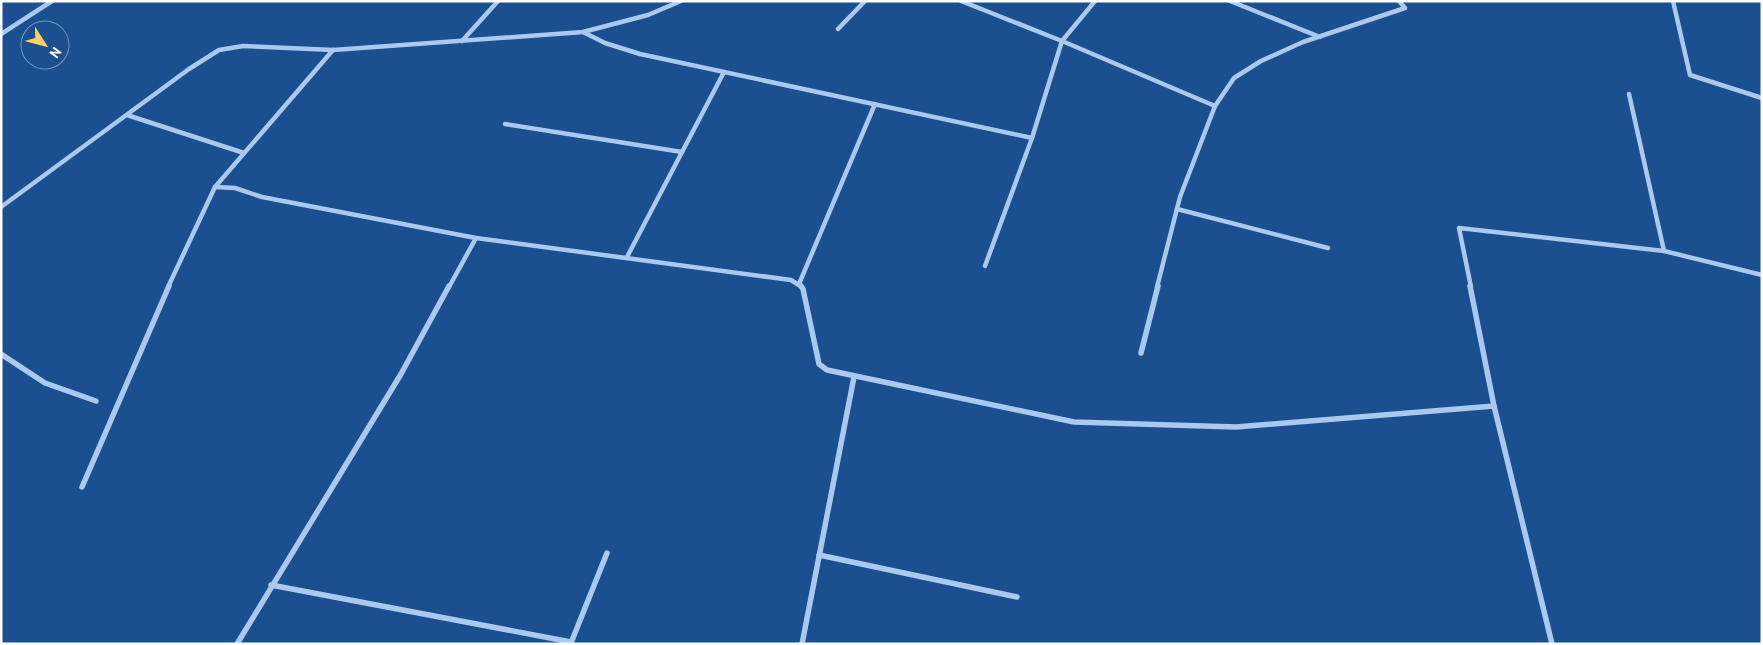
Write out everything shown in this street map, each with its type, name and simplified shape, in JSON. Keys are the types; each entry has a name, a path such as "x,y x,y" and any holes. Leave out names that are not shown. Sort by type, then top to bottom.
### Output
{"street":[{"path":"1,34 52,1"},
{"path":"462,40 498,1"},
{"path":"1,207 189,69 219,50 243,46 333,50 583,32 648,14 682,1"},
{"path":"838,29 865,1"},
{"path":"961,1 1062,41 1215,106"},
{"path":"985,266 1032,138 1062,41 1095,1"},
{"path":"1230,1 1320,37"},
{"path":"1142,353 1176,210 1215,106 1234,78 1262,61 1320,37 1405,8 1399,1"},
{"path":"1673,1 1690,75 1762,98"},
{"path":"583,32 606,43 640,54 1032,138"},
{"path":"82,487 179,262 215,187 333,50"},
{"path":"627,258 724,72"},
{"path":"1629,94 1664,252"},
{"path":"799,284 875,104"},
{"path":"127,114 244,153"},
{"path":"504,124 682,152"},
{"path":"215,187 234,188 262,197 476,238 792,280 799,284 802,289 819,364 827,370 1074,422 1236,427 1494,406"},
{"path":"1176,210 1328,248"},
{"path":"1552,644 1494,406 1459,228 1664,252 1762,276"},
{"path":"237,644 271,585 401,374 476,238"},
{"path":"1,354 44,383 96,401"},
{"path":"802,644 854,377"},
{"path":"271,585 571,643 606,553"},
{"path":"819,555 1017,597"}]}
